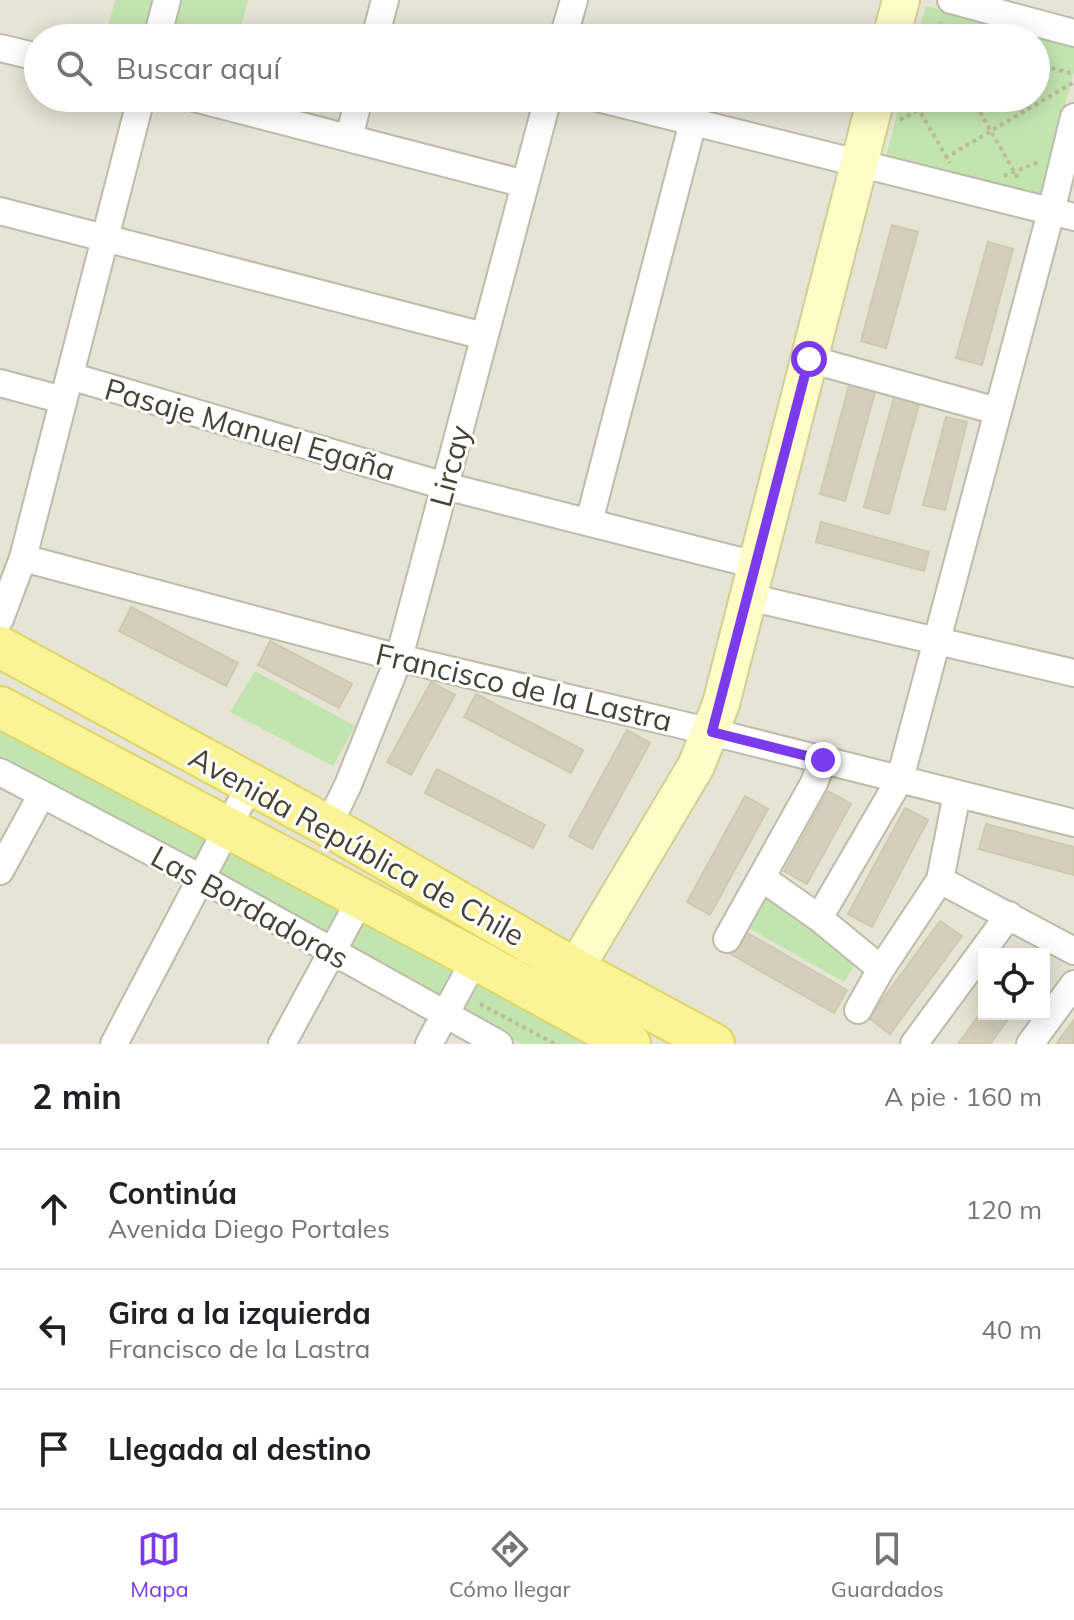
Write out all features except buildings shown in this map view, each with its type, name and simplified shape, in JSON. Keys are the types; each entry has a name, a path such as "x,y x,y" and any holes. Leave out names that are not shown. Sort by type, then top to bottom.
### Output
{"main road":[{"name":"Avenida República de Chile","path":"0,647 328,826 575,969 714,1044"},
{"name":"Avenida República de Chile","path":"0,707 630,1044"}],"street":[{"path":"161,24 167,0"},
{"path":"379,24 385,0"},
{"path":"567,24 574,0"},
{"path":"895,24 901,0"},
{"path":"951,0 1040,24"},
{"path":"1050,27 1074,33"},
{"path":"0,48 24,54"},
{"path":"0,619 23,558 137,112"},
{"path":"248,112 525,184"},
{"path":"349,138 356,112"},
{"name":"Lircay","path":"328,826 348,785 399,658 544,112"},
{"path":"653,112 693,122 863,151 914,178 1053,212"},
{"path":"575,969 696,766 712,732 873,112"},
{"path":"819,918 900,779 1053,212 1074,117"},
{"path":"589,522 693,122"},
{"path":"0,211 484,336"},
{"path":"809,359 997,411"},
{"name":"Pasaje Manuel Egaña","path":"0,383 67,388 589,522 752,581 935,641 1074,673"},
{"name":"Francisco de la Lastra","path":"23,558 399,658 712,732 1074,823"},
{"path":"727,939 823,760"},
{"name":"Las Bordadoras","path":"0,772 201,878 499,1044"},
{"path":"114,1044 250,785"},
{"path":"0,871 42,794"},
{"path":"858,1010 881,969 940,880 957,794"},
{"path":"762,878 819,918 881,969"},
{"path":"940,880 1074,951"},
{"path":"282,1044 360,900"},
{"path":"914,1044 1009,915"},
{"path":"429,1044 475,959"},
{"path":"1030,1044 1074,984"}],"path":[{"path":"1050,68 1074,74"},
{"path":"1050,96 1074,82"},
{"path":"863,151 916,112"},
{"path":"920,112 946,158 971,192 1014,171 1066,152"},
{"path":"980,112 1014,171 1053,212"},
{"path":"914,178 1024,112"}],"shaded area":[{"path":"0,0 1074,0 1074,1044 0,1044"}],"green space":[{"path":"115,0 248,0 242,24 109,24"},
{"path":"926,6 994,24 921,24"},
{"path":"1050,39 1074,45 1074,71 1039,201 885,160 897,112 1050,112"},
{"path":"255,671 355,726 333,766 230,712"},
{"path":"0,719 210,831 193,863 0,762"},
{"path":"235,843 344,905 325,939 214,876"},
{"path":"768,873 864,949 844,982 740,923"},
{"path":"368,913 458,964 436,999 346,949"},
{"path":"476,974 607,1044 521,1044 460,1009"}],"route":[{"path":"809,359 712,732 823,760"}]}
